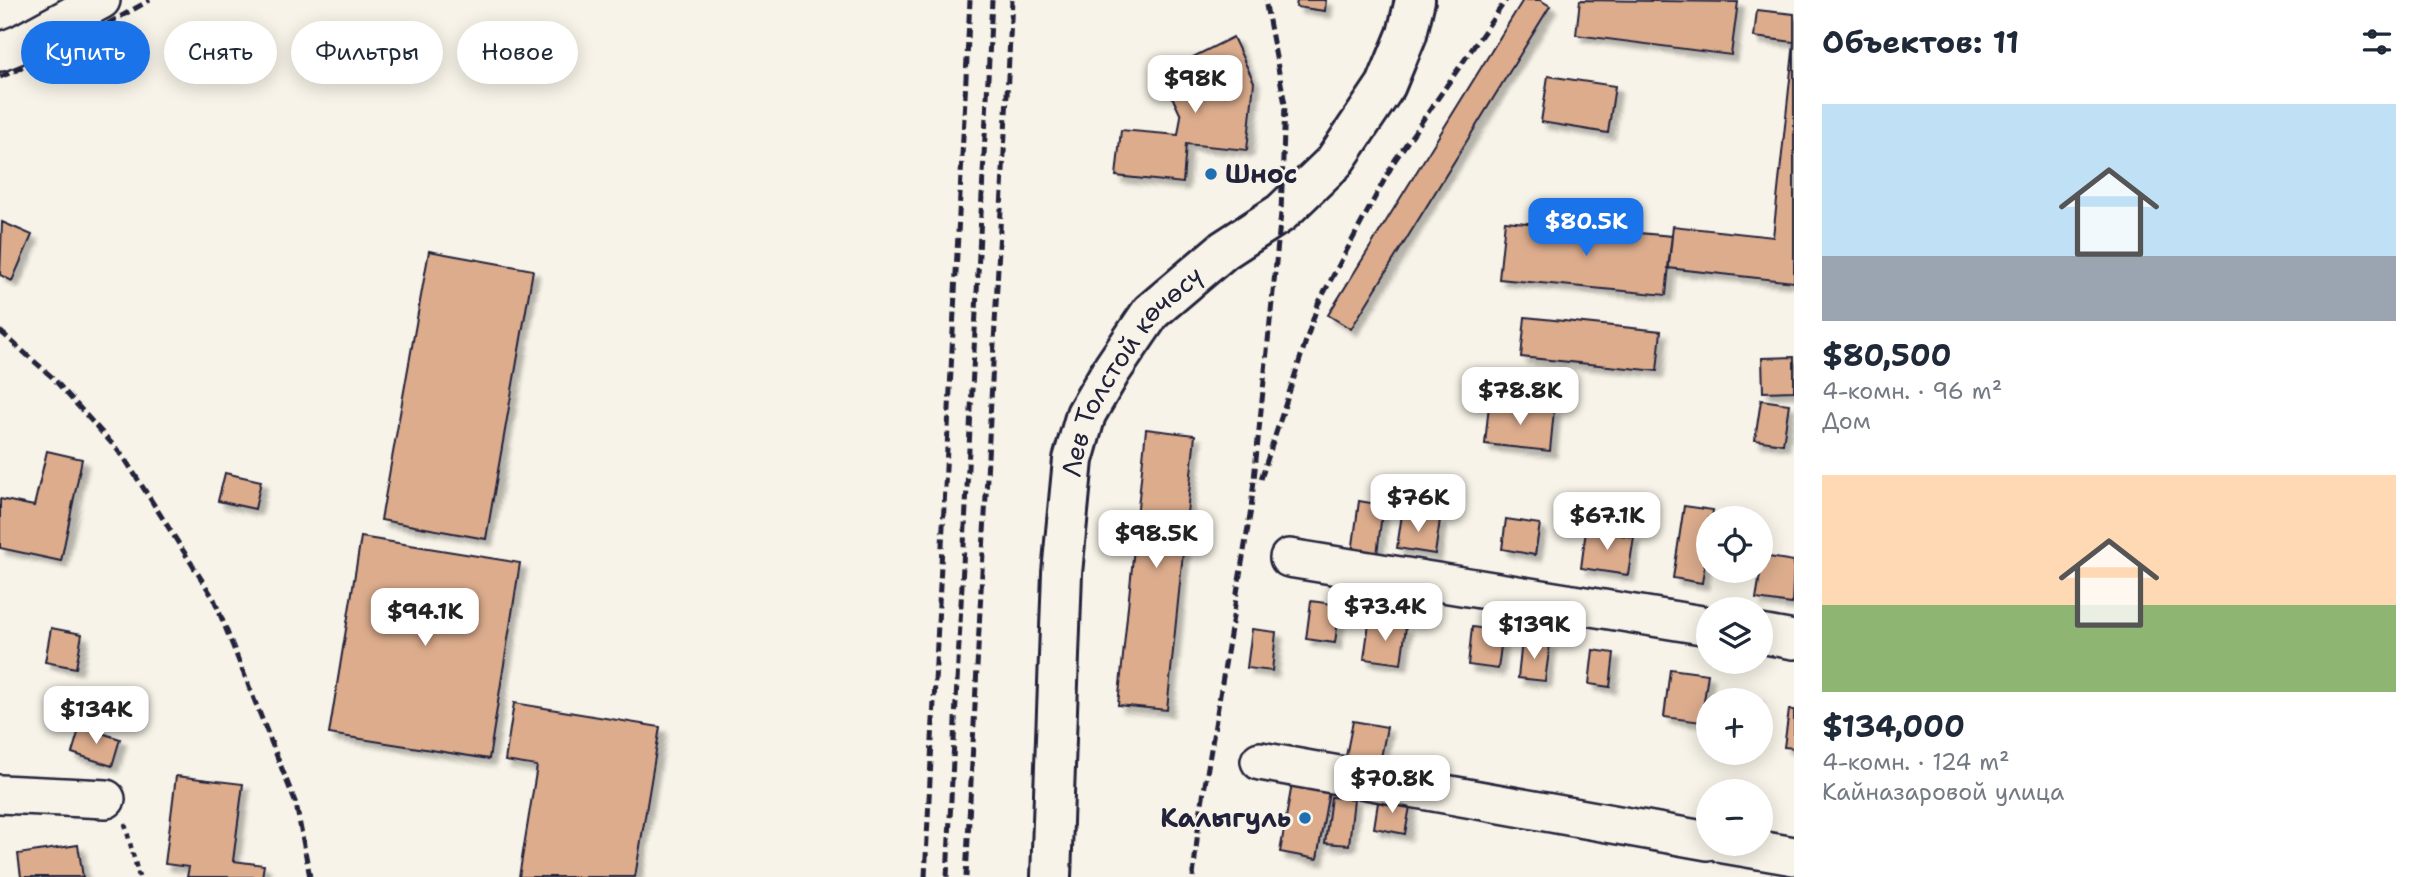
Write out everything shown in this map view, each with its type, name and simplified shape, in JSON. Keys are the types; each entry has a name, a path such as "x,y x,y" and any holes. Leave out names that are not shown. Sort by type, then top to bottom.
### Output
{"main road":[{"name":"Лев Толстой көчөсү","path":"1051,877 1062,573 1073,460 1086,414 1151,312 1224,250 1281,213 1334,162 1387,85 1407,34 1415,0"}],"street":[{"path":"0,52 102,0"},
{"path":"1289,558 1696,624"},
{"path":"1773,636 1794,640"},
{"path":"1260,761 1696,839"},
{"path":"0,794 106,799"},
{"path":"1773,852 1794,856"}],"path":[{"path":"106,799 122,811 139,877"}],"building":[{"path":"1297,0 1326,0 1325,11 1296,7"},
{"path":"1523,0 1540,0 1550,6 1351,329 1328,315"},
{"path":"1580,0 1738,2 1731,55 1576,35"},
{"path":"1757,10 1794,14 1794,42 1754,37"},
{"path":"1233,37 1254,82 1247,150 1186,144 1183,183 1116,176 1121,130 1178,135 1181,116 1161,73"},
{"path":"1794,42 1794,282 1668,268 1673,226 1773,237"},
{"path":"1548,76 1615,86 1608,133 1541,122"},
{"path":"1505,221 1672,236 1666,295 1499,279"},
{"path":"2,222 32,235 12,281 0,275"},
{"path":"429,251 533,270 486,539 381,520"},
{"path":"1525,317 1661,331 1657,371 1521,357"},
{"path":"1794,357 1794,391 1763,392 1762,358"},
{"path":"1761,400 1789,404 1783,444 1755,440"},
{"path":"1489,404 1554,410 1550,451 1485,444"},
{"path":"1146,429 1195,435 1167,710 1118,705"},
{"path":"47,451 82,459 61,561 0,548 0,499 34,506"},
{"path":"225,473 261,481 255,509 218,501"},
{"path":"1359,501 1383,505 1376,563 1351,560"},
{"path":"1684,506 1696,508 1696,582 1673,578"},
{"path":"1402,514 1440,520 1435,554 1397,548"},
{"path":"1506,519 1540,524 1535,555 1502,549"},
{"path":"1586,530 1634,537 1628,575 1581,568"},
{"path":"361,537 520,563 489,759 329,734"},
{"path":"1773,558 1794,561 1792,604 1773,601 1773,597 1756,597 1759,583 1773,583"},
{"path":"1311,601 1340,605 1335,643 1306,639"},
{"path":"1369,623 1406,627 1401,664 1364,659"},
{"path":"1472,627 1503,631 1498,669 1468,665"},
{"path":"51,628 82,634 76,668 45,662"},
{"path":"1252,629 1276,632 1272,671 1247,668"},
{"path":"1522,640 1550,644 1545,681 1518,678"},
{"path":"1593,650 1614,653 1610,687 1589,684"},
{"path":"1670,669 1708,674 1706,688 1696,688 1696,721 1664,717"},
{"path":"514,703 660,727 635,877 519,877 537,766 505,761"},
{"path":"1789,710 1794,710 1794,748 1784,747"},
{"path":"1353,721 1387,727 1379,768 1345,761"},
{"path":"80,726 120,739 112,766 72,753"},
{"path":"176,776 243,784 233,861 264,865 262,877 187,877 189,867 165,864"},
{"path":"1293,778 1330,785 1317,859 1280,852"},
{"path":"1379,796 1411,801 1405,834 1374,828"},
{"path":"1331,797 1354,799 1349,845 1325,843"},
{"path":"78,845 83,877 21,877 18,854"}],"railway":[{"path":"0,77 52,55 150,0"},
{"path":"925,877 970,0"},
{"path":"947,877 992,0"},
{"path":"966,877 1012,0"},
{"path":"1193,877 1199,821 1251,509 1281,213 1285,104 1265,0"},
{"path":"1261,479 1318,304 1395,160 1506,0"},
{"path":"0,331 52,377 123,456 214,599 296,804 310,877"}],"place":[{"name":"Шнос","path":"1211,174"},
{"name":"Калыгуль","path":"1305,818"}]}
